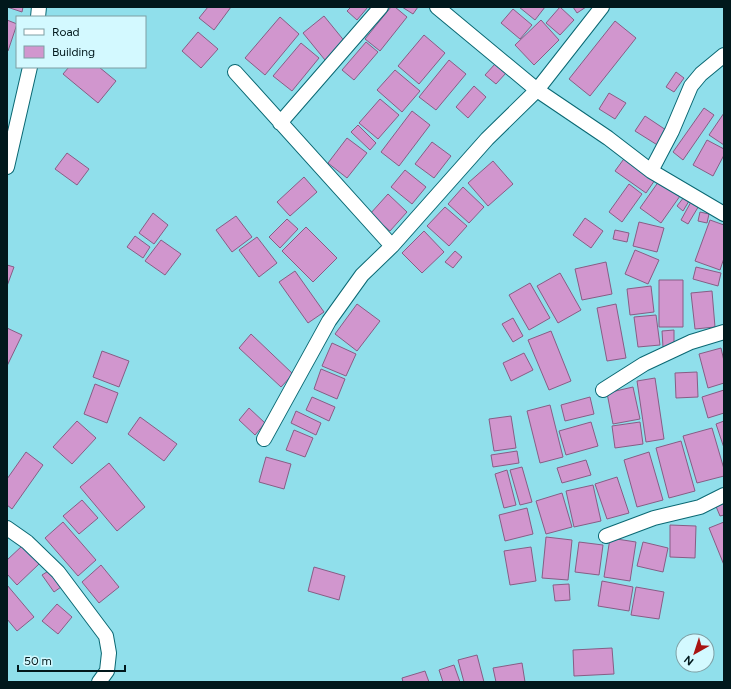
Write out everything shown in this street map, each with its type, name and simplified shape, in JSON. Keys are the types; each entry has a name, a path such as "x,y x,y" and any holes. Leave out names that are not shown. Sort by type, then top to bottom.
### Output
{"street":[{"path":"280,123 381,7"},
{"path":"437,7 537,90 608,138 651,171 724,214"},
{"path":"264,439 329,321 362,275 392,246 471,156 519,105 537,90 602,7"},
{"path":"651,171 672,132 691,86 701,74 724,55"},
{"path":"7,167 30,68"},
{"path":"235,72 392,246"},
{"path":"603,390 644,364 691,342 724,332"},
{"path":"606,536 654,518 700,507 724,495"},
{"path":"7,528 27,542 58,572 106,636 109,653 107,671 99,682"}],"building":[{"path":"7,7 23,7 22,12"},
{"path":"208,7 231,7 214,30 199,18"},
{"path":"351,7 368,7 357,20 347,11"},
{"path":"391,7 395,7 407,17 380,51 365,39"},
{"path":"402,7 418,7 413,14"},
{"path":"519,7 545,7 535,20"},
{"path":"560,7 574,20 560,35 546,23"},
{"path":"573,7 586,7 577,13"},
{"path":"513,9 532,25 520,39 501,23"},
{"path":"324,16 346,43 325,60 303,33"},
{"path":"280,17 299,34 265,75 245,58"},
{"path":"7,20 16,24 16,27 7,51"},
{"path":"541,20 559,40 534,65 515,45"},
{"path":"615,21 636,38 590,96 569,79"},
{"path":"198,32 218,49 201,68 182,51"},
{"path":"424,35 445,53 419,84 398,66"},
{"path":"366,42 378,52 354,80 342,70"},
{"path":"301,43 319,58 292,91 273,76"},
{"path":"449,60 466,74 436,110 419,97"},
{"path":"495,64 506,73 496,84 485,75"},
{"path":"68,68 100,68 116,81 98,103 63,74"},
{"path":"395,70 420,91 402,112 377,90"},
{"path":"676,72 684,78 674,92 666,87"},
{"path":"474,86 486,97 468,118 456,107"},
{"path":"609,93 626,103 615,119 599,109"},
{"path":"380,99 399,115 378,139 359,123"},
{"path":"704,108 714,115 683,160 673,152"},
{"path":"412,111 430,125 399,166 381,152"},
{"path":"724,113 724,145 709,135"},
{"path":"645,116 669,132 659,146 635,131"},
{"path":"358,125 376,143 370,150 351,132"},
{"path":"347,138 367,153 347,178 328,163"},
{"path":"707,140 724,149 724,155 713,176 693,165"},
{"path":"432,142 451,156 434,178 415,164"},
{"path":"67,153 89,169 77,185 55,169"},
{"path":"626,156 657,177 646,193 615,171"},
{"path":"493,161 513,184 488,206 468,183"},
{"path":"405,170 426,187 412,204 391,187"},
{"path":"304,177 317,192 290,216 277,202"},
{"path":"659,181 680,196 661,223 640,208"},
{"path":"629,184 642,194 622,222 609,212"},
{"path":"463,187 484,207 469,223 448,204"},
{"path":"388,194 407,212 390,231 370,214"},
{"path":"684,197 689,201 683,211 677,206"},
{"path":"692,200 700,204 688,224 681,220"},
{"path":"445,207 467,226 449,246 427,226"},
{"path":"700,212 709,214 707,223 698,221"},
{"path":"153,213 168,225 154,244 139,233"},
{"path":"236,216 252,237 232,252 216,230"},
{"path":"585,218 603,231 591,248 573,235"},
{"path":"287,219 298,229 280,248 269,237"},
{"path":"710,220 724,225 724,258 720,270 695,261"},
{"path":"639,222 664,228 657,252 633,246"},
{"path":"306,227 337,258 313,282 282,251"},
{"path":"615,230 629,233 627,242 613,239"},
{"path":"424,231 444,252 422,273 402,253"},
{"path":"135,236 150,247 143,258 127,247"},
{"path":"257,237 277,263 259,277 239,250"},
{"path":"161,240 181,254 165,275 145,261"},
{"path":"635,250 659,260 648,284 625,274"},
{"path":"455,251 462,257 453,268 445,262"},
{"path":"606,262 612,294 582,300 575,269"},
{"path":"7,265 14,267 7,286"},
{"path":"696,267 721,273 718,286 693,279"},
{"path":"295,271 324,312 308,323 279,282"},
{"path":"560,273 581,310 558,323 537,286"},
{"path":"659,280 683,280 683,327 659,327"},
{"path":"530,283 550,318 529,330 509,295"},
{"path":"651,286 654,312 630,315 627,289"},
{"path":"712,291 715,327 695,329 691,293"},
{"path":"357,304 380,321 357,351 335,334"},
{"path":"616,304 626,358 607,361 597,308"},
{"path":"656,315 660,345 638,347 634,317"},
{"path":"513,318 523,336 513,342 502,324"},
{"path":"7,328 22,335 7,366"},
{"path":"674,330 674,346 663,347 662,331"},
{"path":"551,331 571,381 549,390 528,340"},
{"path":"251,334 293,374 281,387 239,348"},
{"path":"332,343 356,354 346,376 322,366"},
{"path":"721,348 724,361 724,383 708,388 699,354"},
{"path":"102,351 129,361 119,387 93,377"},
{"path":"524,353 533,370 511,381 503,363"},
{"path":"321,369 345,379 337,399 314,389"},
{"path":"697,372 698,397 676,398 675,373"},
{"path":"655,378 664,439 646,442 637,381"},
{"path":"95,384 118,393 107,423 84,414"},
{"path":"633,387 640,419 613,424 607,393"},
{"path":"724,390 724,413 708,418 702,397"},
{"path":"312,397 335,407 329,421 306,410"},
{"path":"590,397 594,414 565,421 561,405"},
{"path":"550,405 563,457 540,463 527,411"},
{"path":"249,408 265,423 255,435 239,420"},
{"path":"296,411 321,423 316,435 291,423"},
{"path":"511,416 516,448 494,451 489,419"},
{"path":"140,417 177,444 164,461 128,434"},
{"path":"77,421 96,438 72,464 53,447"},
{"path":"724,421 724,448 716,424"},
{"path":"591,422 598,446 566,455 559,431"},
{"path":"640,422 643,444 615,448 612,426"},
{"path":"712,428 724,469 724,476 697,483 683,436"},
{"path":"294,430 313,438 305,457 286,450"},
{"path":"681,441 695,491 669,498 656,448"},
{"path":"517,451 519,463 493,467 491,455"},
{"path":"26,452 43,465 12,509 7,505 7,479"},
{"path":"649,452 663,500 637,507 624,460"},
{"path":"266,457 291,464 284,489 259,482"},
{"path":"586,460 591,475 562,483 557,468"},
{"path":"109,463 145,507 117,531 80,487"},
{"path":"522,467 532,502 520,505 510,470"},
{"path":"507,470 516,505 504,508 495,474"},
{"path":"617,477 629,513 607,519 595,484"},
{"path":"593,485 601,521 574,527 566,491"},
{"path":"562,493 572,527 546,534 536,501"},
{"path":"82,500 98,518 79,534 63,516"},
{"path":"724,501 724,515 720,516 715,504"},
{"path":"527,508 533,534 505,541 499,515"},
{"path":"63,522 96,560 78,576 45,538"},
{"path":"724,522 724,565 709,528"},
{"path":"670,525 696,526 695,558 670,557"},
{"path":"546,537 572,540 568,580 542,578"},
{"path":"610,538 636,542 630,581 604,577"},
{"path":"579,542 603,545 599,575 575,572"},
{"path":"643,542 668,548 663,572 637,566"},
{"path":"22,546 39,564 17,585 7,574 7,560"},
{"path":"531,547 536,581 510,585 504,551"},
{"path":"101,565 119,587 99,603 82,582"},
{"path":"314,567 345,576 339,600 308,591"},
{"path":"50,570 61,587 54,592 42,575"},
{"path":"602,581 633,587 629,611 598,606"},
{"path":"569,584 570,600 555,601 553,585"},
{"path":"7,585 34,617 17,631 7,619"},
{"path":"636,587 664,592 659,619 631,615"},
{"path":"57,604 72,617 58,634 42,621"},
{"path":"612,648 614,674 574,676 573,650"},
{"path":"477,655 484,682 464,682 458,660"},
{"path":"522,663 525,682 496,682 493,668"},
{"path":"454,665 460,682 443,682 439,670"},
{"path":"425,671 429,682 403,682 402,678"}]}
